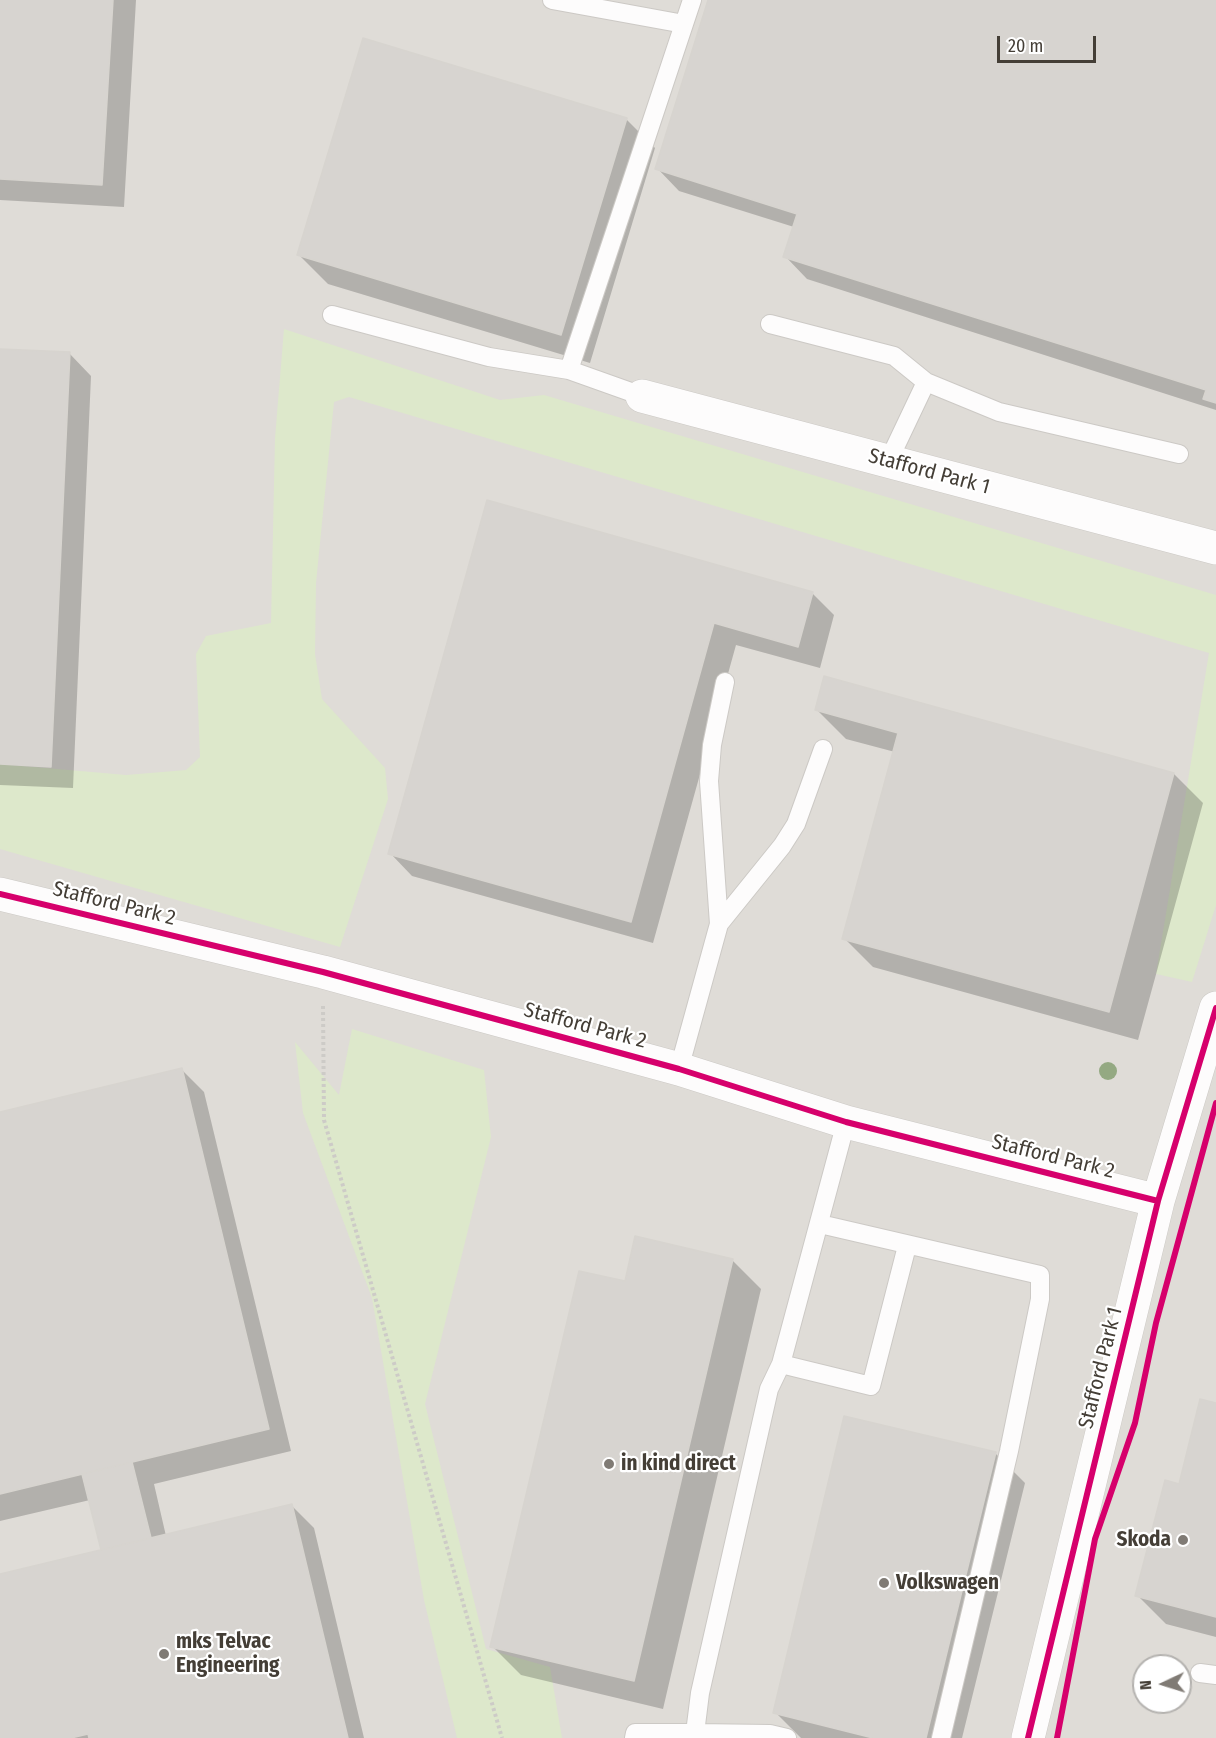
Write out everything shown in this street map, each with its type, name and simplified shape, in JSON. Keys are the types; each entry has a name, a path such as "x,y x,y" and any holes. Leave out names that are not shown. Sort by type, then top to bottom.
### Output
{"street":[{"name":"Stafford Park 1","path":"642,396 1216,548"},
{"name":"Stafford Park 2","path":"0,894 323,972 679,1069 846,1122 1158,1201"},
{"name":"Stafford Park 1","path":"1028,1738 1158,1201 1216,1008"}],"lane":[{"path":"552,0 684,24"},
{"path":"569,370 692,0"},
{"path":"332,315 489,357 569,370 642,396"},
{"path":"770,324 894,356 926,382 999,412 1179,454"},
{"path":"888,462 926,382"},
{"path":"679,1069 719,924 709,781 712,745 725,682"},
{"path":"719,924 782,846 796,824 823,749"},
{"path":"695,1733 700,1693 769,1389 781,1364 846,1122"},
{"path":"820,1224 1040,1275 1040,1299 1009,1451 941,1738"},
{"path":"781,1364 871,1386 907,1246"},
{"path":"634,1738 635,1733 770,1734 787,1738"}],"path":[{"path":"323,972 324,1120 502,1738"}],"shaded area":[{"path":"0,0 1216,0 1216,1738 0,1738"}],"green space":[{"path":"284,329 500,400 544,395 1216,595 1216,905 1192,982 1156,974 1209,653 349,397 334,402 316,583 315,654 322,699 385,768 388,799 340,947 0,849 0,764 126,775 186,770 200,757 196,654 206,636 271,623 275,438"},
{"path":"352,1029 484,1070 491,1137 425,1404 486,1649 550,1667 562,1738 457,1738 424,1600 372,1298 303,1113 295,1042 339,1095"}],"building":[{"path":"0,0 113,0 102,185 0,179"},
{"path":"708,0 1216,0 1216,403 1203,399 1206,390 783,257 797,214 655,169"},
{"path":"363,38 627,118 561,335 297,255"},
{"path":"0,349 70,352 51,767 0,764"},
{"path":"487,500 813,592 798,647 714,623 631,922 388,854"},
{"path":"824,676 1174,773 1109,1012 842,939 898,733 815,710"},
{"path":"182,1068 269,1429 0,1494 0,1112"},
{"name":"in kind direct","path":"635,1236 733,1259 634,1681 490,1647 579,1271 625,1281"},
{"name":"Skoda","path":"1200,1399 1216,1403 1216,1617 1135,1596 1165,1480 1179,1484"},
{"name":"Volkswagen","path":"844,1416 996,1452 926,1738 873,1738 773,1713"},
{"path":"132,1462 151,1538 101,1550 82,1474"},
{"name":"mks Telvac Engineering","path":"292,1504 348,1738 89,1738 88,1734 71,1738 0,1738 0,1574"}],"cycle path":[{"path":"0,894 323,972 679,1069 846,1122 1158,1201"},
{"path":"1028,1738 1158,1201 1216,1008"},
{"path":"1057,1738 1095,1539 1135,1423 1156,1323 1216,1103"}],"place":[{"name":"in kind direct","path":"609,1464"},
{"name":"Skoda","path":"1183,1540"},
{"name":"Volkswagen","path":"884,1583"},
{"name":"mks Telvac Engineering","path":"164,1654"}]}
